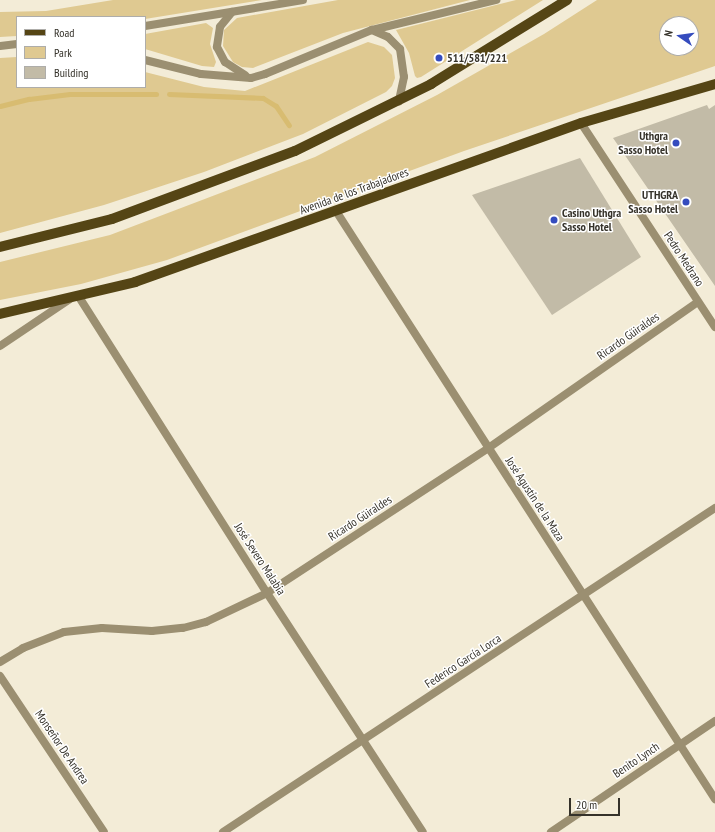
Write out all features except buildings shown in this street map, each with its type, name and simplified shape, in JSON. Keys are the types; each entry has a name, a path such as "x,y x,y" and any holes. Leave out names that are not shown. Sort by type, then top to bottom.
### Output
{"main road":[{"path":"0,247 100,222 211,184 295,151 399,101 567,0"},
{"name":"Avenida de los Trabajadores","path":"0,314 75,298 170,271 580,123 715,84"}],"street":[{"path":"146,26 303,0"},
{"path":"146,60 201,74 251,78 265,74 372,30 496,0"},
{"path":"232,12 220,27 218,47 230,68 251,78"},
{"path":"372,30 388,37 400,49 404,77 399,101"},
{"path":"0,46 16,44"},
{"name":"Pedro Medrano","path":"580,123 715,327"},
{"name":"José Agustín de la Maza","path":"336,211 487,449 715,799"},
{"path":"0,346 75,298"},
{"name":"José Severo Malabia","path":"75,298 423,832"},
{"name":"Ricardo Güiraldes","path":"0,662 22,648 64,632 102,628 152,631 183,628 212,619 267,593 487,449 698,302"},
{"name":"Federico García Lorca","path":"223,832 584,596 715,508"},
{"name":"Monseñor De Andrea","path":"0,676 104,832"},
{"name":"Benito Lynch","path":"551,832 715,721"}],"green space":[{"path":"113,0 262,0 146,19 146,16 16,16 16,36 0,37 0,12 46,11"},
{"path":"338,0 470,0 343,33 253,68 242,67 233,62 223,46 224,30 237,18"},
{"path":"516,0 543,0 421,77 417,78 415,76 409,53 396,30"},
{"path":"597,0 715,0 715,66 464,151 167,260 81,284 0,300 0,262 110,235 315,157 437,95 544,34"},
{"path":"206,23 213,28 210,44 216,62 214,67 202,66 146,49 146,34"},
{"path":"368,42 384,47 392,55 395,78 392,86 386,92 303,134 204,172 104,205 0,233 0,58 16,57 16,88 146,88 146,72 204,87 245,91"}],"waterway":[{"path":"0,106 29,99 70,94 156,94"},
{"path":"169,94 263,98 276,106 289,125"}],"place":[{"name":"511/581/221","path":"439,58"},
{"name":"Uthgra Sasso Hotel","path":"676,143"},
{"name":"UTHGRA Sasso Hotel","path":"686,202"},
{"name":"Casino Uthgra Sasso Hotel","path":"554,220"}]}
